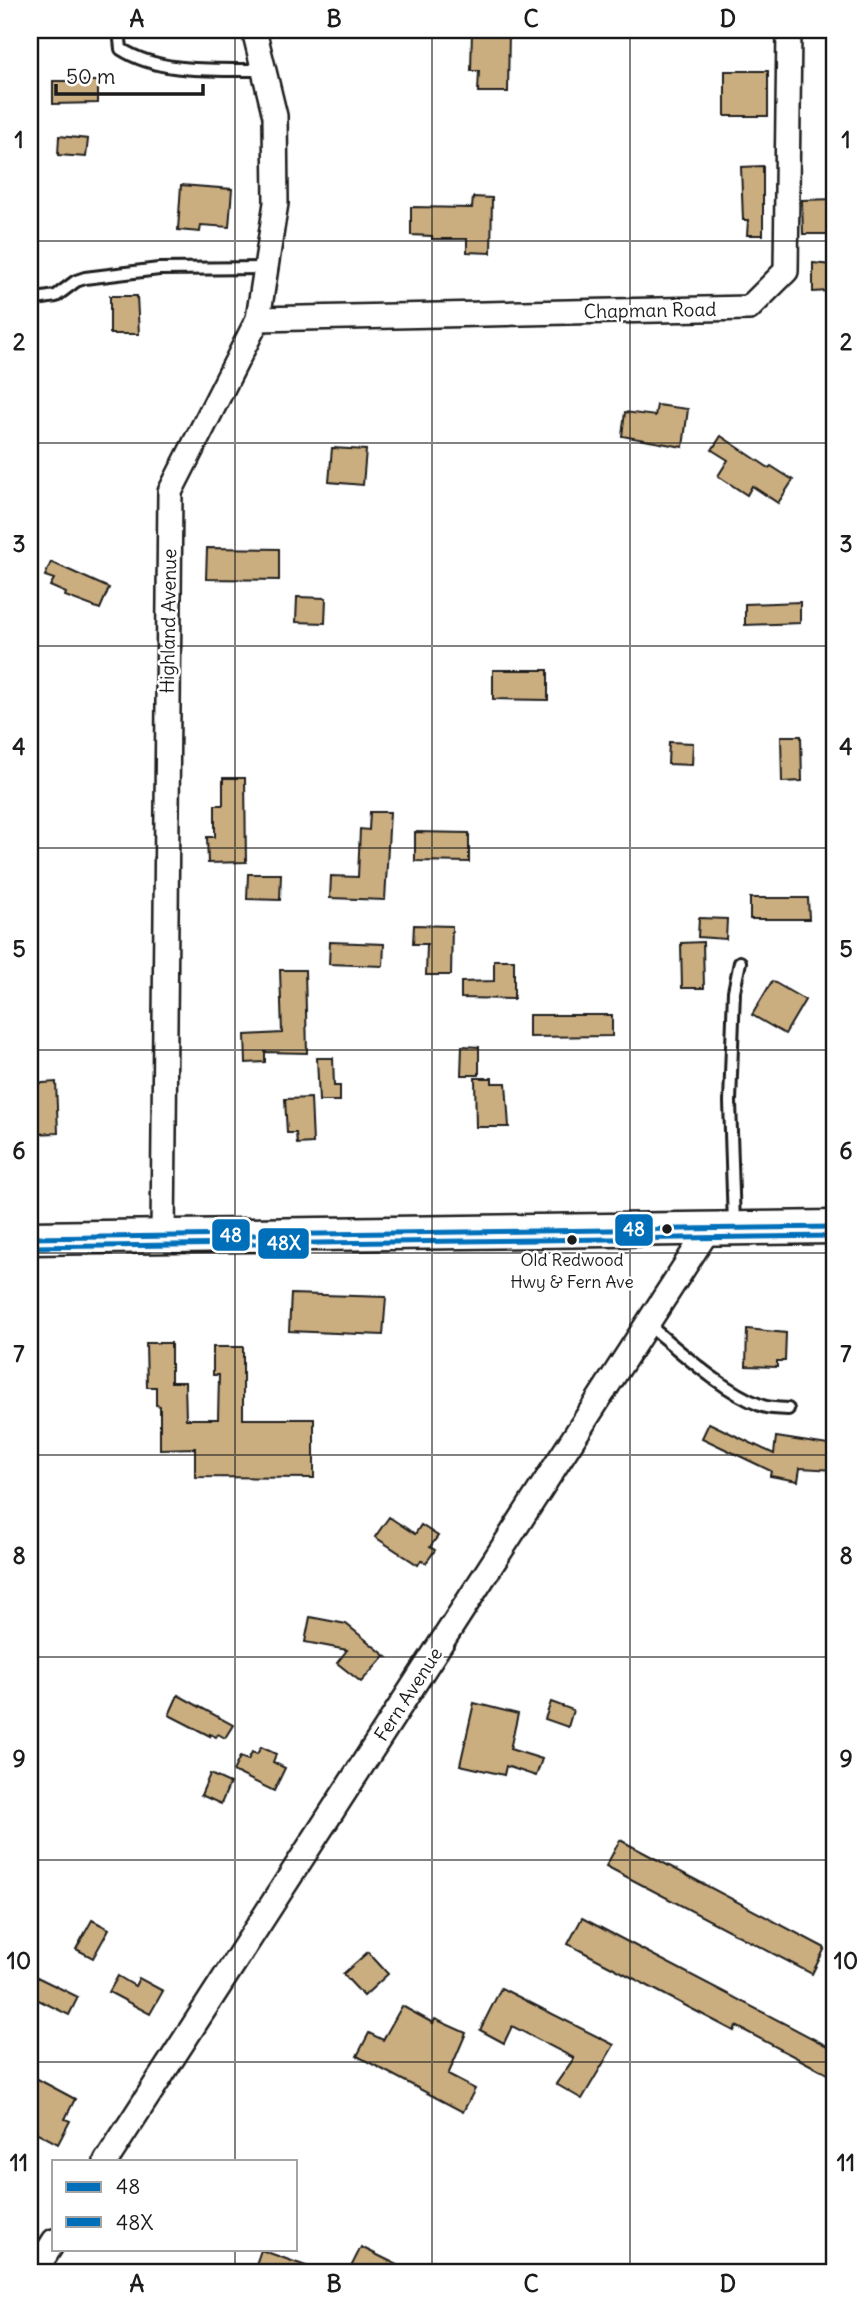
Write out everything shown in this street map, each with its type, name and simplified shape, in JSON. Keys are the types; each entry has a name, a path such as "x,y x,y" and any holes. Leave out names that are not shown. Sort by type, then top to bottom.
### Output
{"main road":[{"path":"30,1238 835,1227"}],"street":[{"name":"Highland Avenue","path":"163,1237 170,492 258,319 276,190 275,116 254,30"},
{"name":"Chapman Road","path":"258,319 749,308 786,271 789,30"},
{"name":"Fern Avenue","path":"107,2160 647,1324 722,1227"},
{"path":"34,2273 52,2244"}],"lane":[{"path":"119,30 121,49 137,59 188,68 265,70"},
{"path":"30,300 56,296 76,281 85,278 159,269 266,268"},
{"path":"722,1227 734,991 740,962"},
{"path":"647,1324 726,1385 762,1406 788,1409"}],"building":[{"path":"472,30 509,30 508,92 478,92 479,71 471,71"},
{"path":"725,71 768,71 768,116 725,116"},
{"path":"53,81 98,81 98,103 53,104"},
{"path":"59,136 88,139 86,157 58,155"},
{"path":"763,166 763,235 747,235 748,220 743,220 741,167"},
{"path":"181,185 232,189 229,227 201,225 200,232 178,230"},
{"path":"473,197 492,198 491,253 467,252 467,239 432,239 432,236 411,235 411,207 472,208"},
{"path":"835,199 835,234 803,234 802,200"},
{"path":"813,263 831,265 828,291 813,292"},
{"path":"110,296 137,296 139,334 110,334"},
{"path":"657,405 688,409 683,447 622,436 625,412 655,416"},
{"path":"721,436 769,468 771,466 793,480 778,503 752,486 747,495 718,476 728,460 712,450"},
{"path":"332,448 366,450 363,485 329,482"},
{"path":"207,548 279,549 279,580 206,579"},
{"path":"51,562 109,588 100,609 65,596 66,593 50,586 54,579 45,576"},
{"path":"297,597 326,598 325,623 296,622"},
{"path":"800,602 800,623 745,625 745,604"},
{"path":"493,670 548,670 548,700 493,699"},
{"path":"781,736 801,736 802,781 782,782"},
{"path":"669,742 693,743 692,765 668,764"},
{"path":"223,778 245,778 246,862 208,863 207,837 215,837 215,805 223,805"},
{"path":"370,812 390,812 385,900 330,898 331,876 358,877 360,829 369,830"},
{"path":"415,832 469,833 469,862 415,861"},
{"path":"248,874 281,874 280,900 247,899"},
{"path":"750,898 808,898 809,919 750,919"},
{"path":"699,918 727,919 726,939 698,937"},
{"path":"414,925 452,926 451,975 426,975 427,944 413,944"},
{"path":"330,942 384,944 383,966 329,964"},
{"path":"703,942 704,988 682,988 681,943"},
{"path":"494,960 514,960 514,999 461,998 461,982 494,981"},
{"path":"280,970 305,970 307,1053 265,1052 265,1062 246,1063 245,1035 282,1033"},
{"path":"772,981 805,1000 785,1034 752,1015"},
{"path":"529,1015 612,1015 612,1036 529,1037"},
{"path":"462,1046 479,1047 479,1075 461,1075"},
{"path":"317,1058 333,1058 334,1086 340,1086 340,1101 319,1101"},
{"path":"475,1078 492,1078 492,1083 506,1083 509,1127 476,1127"},
{"path":"56,1082 58,1133 31,1134 30,1084"},
{"path":"311,1098 313,1143 297,1144 296,1133 287,1133 285,1099"},
{"path":"291,1294 386,1297 383,1335 289,1331"},
{"path":"747,1329 786,1333 785,1361 777,1361 777,1367 746,1366"},
{"path":"146,1343 171,1343 171,1382 185,1382 186,1419 218,1419 219,1375 213,1375 213,1347 243,1347 243,1419 314,1419 314,1478 195,1477 195,1448 160,1449 160,1406 156,1405 156,1387 147,1387"},
{"path":"709,1423 774,1454 776,1437 835,1446 835,1470 800,1468 798,1481 770,1476 771,1471 702,1438"},
{"path":"389,1517 415,1534 421,1525 438,1536 430,1547 435,1550 426,1563 421,1560 418,1565 375,1537"},
{"path":"310,1617 346,1624 387,1657 361,1682 337,1663 347,1650 305,1642"},
{"path":"178,1695 233,1725 225,1738 218,1734 216,1737 210,1736 169,1715"},
{"path":"551,1702 573,1710 568,1727 545,1719"},
{"path":"474,1703 518,1714 510,1749 542,1759 536,1776 506,1766 504,1775 460,1765"},
{"path":"261,1747 276,1754 273,1762 285,1768 274,1791 233,1771 240,1757 248,1760 252,1752 257,1754"},
{"path":"210,1774 230,1783 221,1804 201,1795"},
{"path":"620,1840 825,1948 812,1974 606,1866"},
{"path":"582,1918 835,2050 835,2078 736,2026 734,2031 568,1944"},
{"path":"92,1920 109,1929 93,1958 76,1949"},
{"path":"368,1952 388,1974 364,1996 343,1974"},
{"path":"118,1976 135,1986 139,1978 163,1991 150,2014 109,1992"},
{"path":"37,1977 78,1997 69,2015 30,1996"},
{"path":"501,1988 614,2045 582,2099 556,2084 574,2058 512,2026 504,2043 480,2030"},
{"path":"402,2006 433,2023 435,2019 466,2033 448,2075 475,2089 463,2112 357,2056 369,2033 383,2040"},
{"path":"30,2075 75,2099 65,2119 70,2121 58,2144 30,2129"},
{"path":"361,2247 414,2273 348,2273"},
{"path":"261,2250 320,2271 320,2273 253,2273"}],"transit line":[{"name":"48","path":"30,1238 835,1227"},
{"name":"48X","path":"30,1247 835,1236"}],"place":[{"name":"Old Redwood Hwy & Fern Ave","path":"572,1240"}]}
